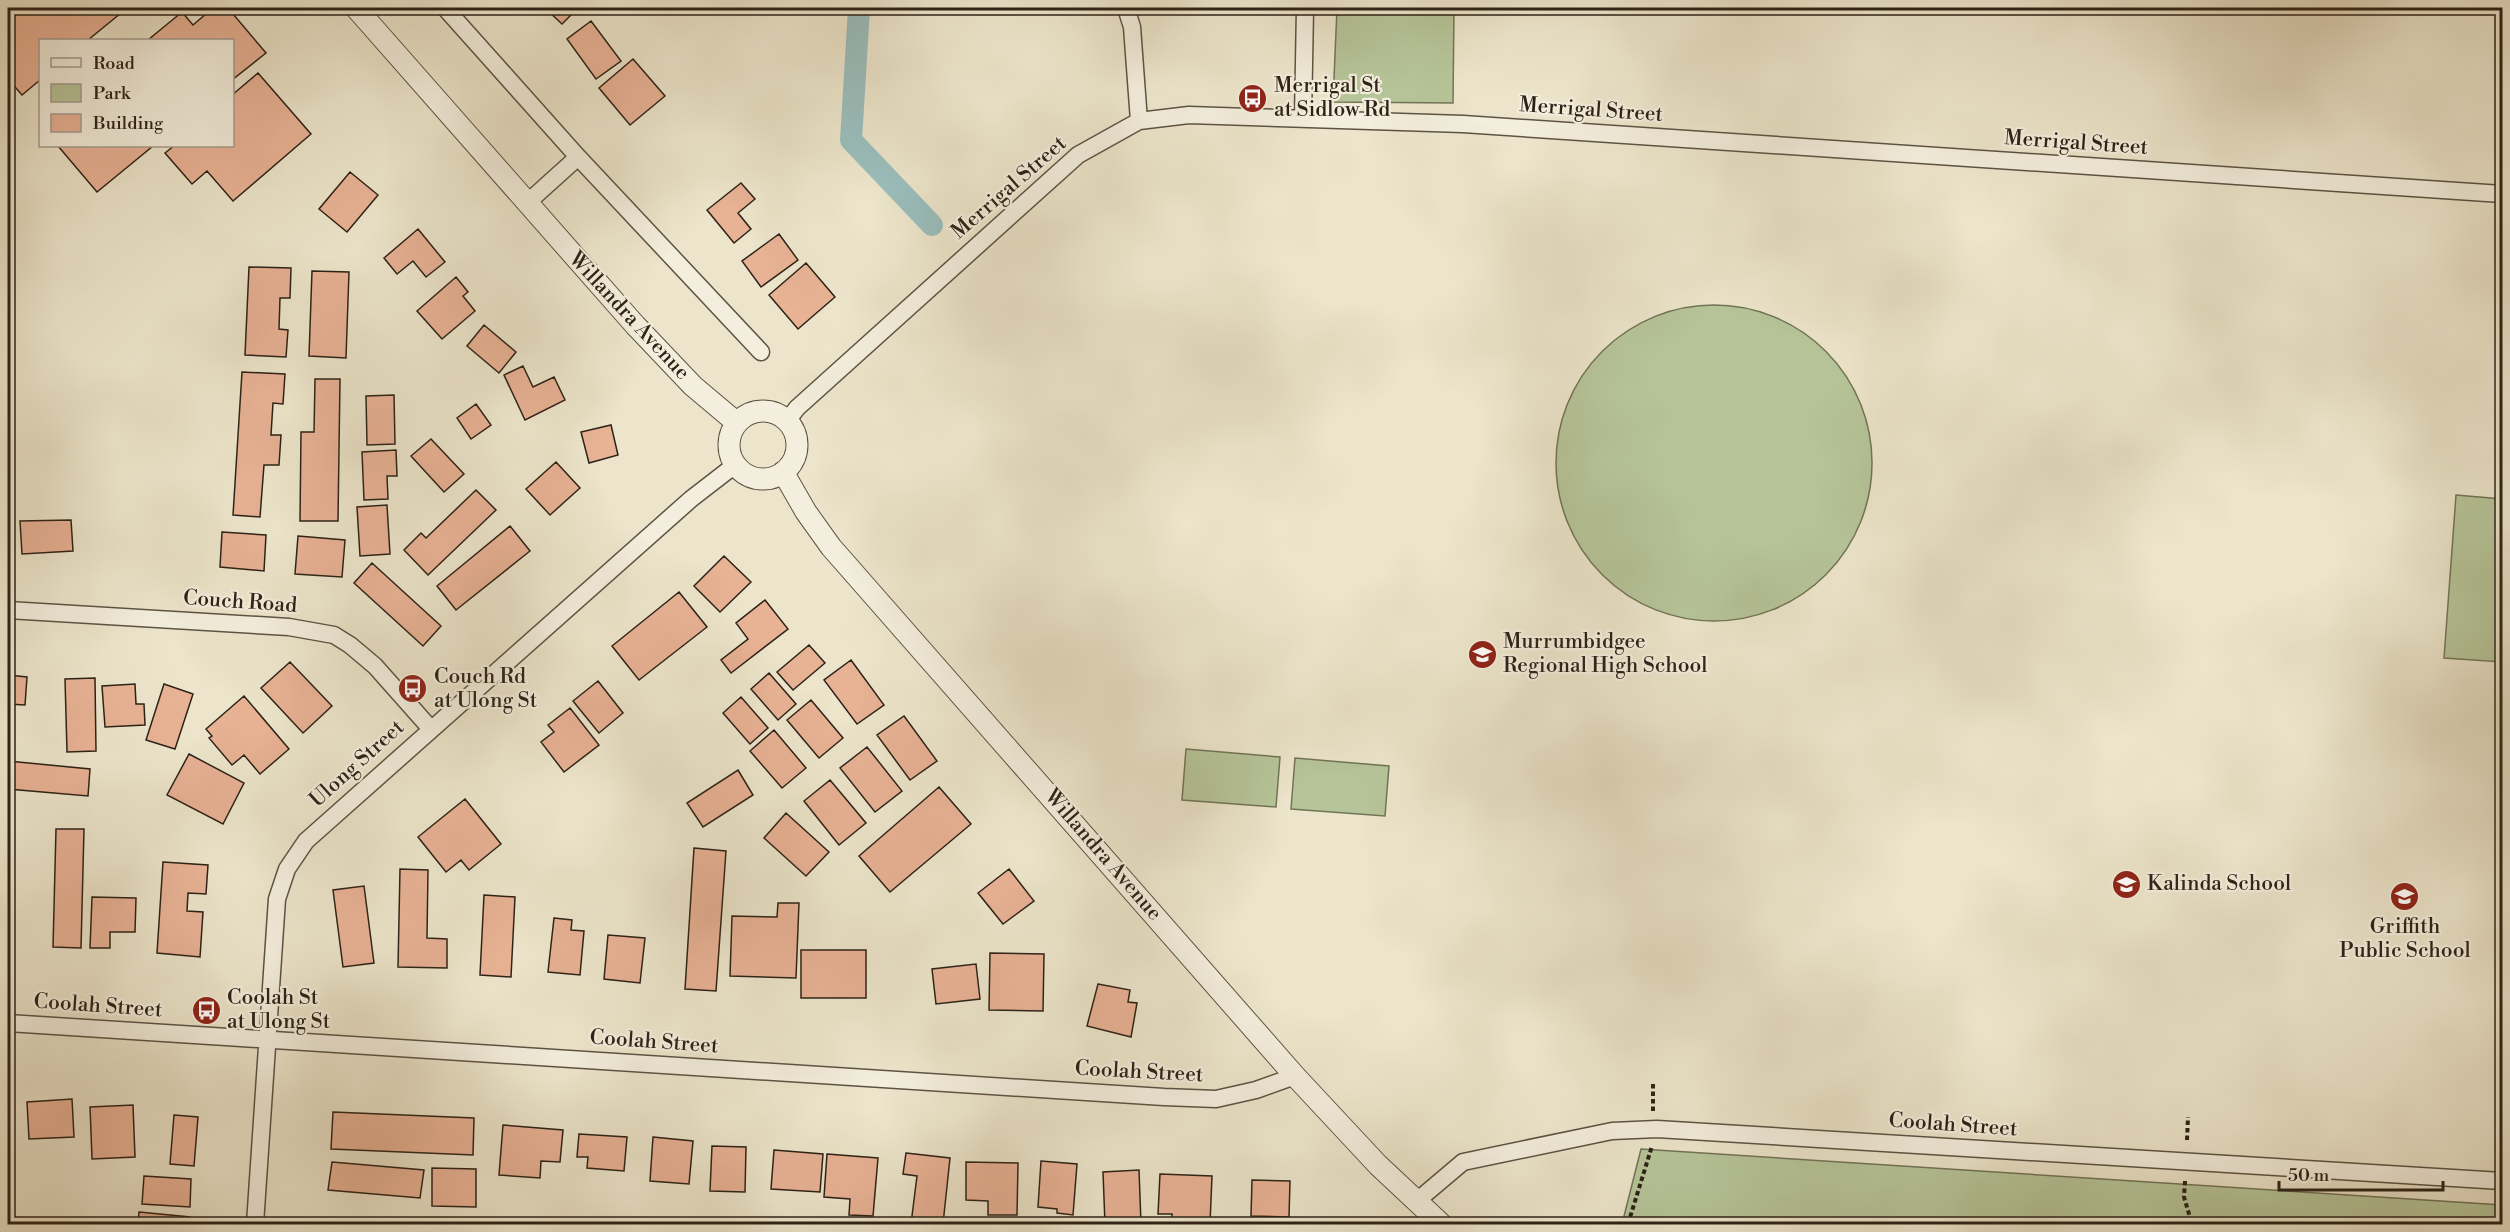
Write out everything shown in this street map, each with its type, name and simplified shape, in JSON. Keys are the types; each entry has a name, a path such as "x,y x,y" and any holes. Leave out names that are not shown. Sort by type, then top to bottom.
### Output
{"street":[{"name":"Willandra Avenue","path":"356,8 663,356 737,423"},
{"path":"445,8 578,157 761,352"},
{"path":"1126,8 1132,27 1139,122"},
{"path":"1303,118 1305,8"},
{"name":"Merrigal Street","path":"787,421 797,408 1078,155 1139,122 1189,115 1474,125 2502,194"},
{"path":"527,203 578,157"},
{"path":"762,411 773,412 787,421 796,436 797,447 791,464 783,472 771,477 758,478 745,474 735,465 729,444 730,436 737,423 745,416 762,411"},
{"name":"Ulong Street","path":"255,1224 277,899 287,869 306,841 430,728 691,499 735,465"},
{"name":"Willandra Avenue","path":"783,472 806,512 831,547 1295,1076 1378,1165 1441,1224"},
{"name":"Couch Road","path":"8,610 289,627 334,635 375,666 430,728"},
{"name":"Coolah Street","path":"8,1023 1164,1097 1215,1099 1256,1090 1295,1076"},
{"name":"Coolah Street","path":"1418,1200 1463,1162 1612,1131 1657,1129 2502,1181"}],"path":[{"path":"1628,1224 1657,1129 1652,1108 1653,1084"},
{"path":"2187,1140 2188,1117"},
{"path":"2185,1180 2184,1197 2192,1224"}],"green space":[{"path":"1337,8 1454,8 1453,103 1333,102"},
{"path":"1714,305 1745,308 1774,317 1802,332 1826,351 1845,375 1860,403 1869,432 1872,463 1869,494 1860,523 1845,551 1826,575 1802,594 1774,609 1745,618 1714,621 1683,618 1654,609 1626,594 1602,575 1583,551 1568,523 1559,494 1556,463 1559,432 1568,403 1583,375 1602,351 1626,332 1654,317 1683,308"},
{"path":"2456,495 2502,499 2502,662 2444,658"},
{"path":"1186,749 1280,757 1276,807 1182,800"},
{"path":"1295,758 1389,766 1385,816 1291,809"},
{"path":"1641,1149 2502,1205 2502,1224 1622,1224"}],"building":[{"path":"8,8 127,8 89,39 39,39 39,81 22,95 8,81"},
{"path":"213,8 228,8 266,53 234,78 234,39 149,39 182,12 193,25"},
{"path":"545,8 578,8 562,24"},
{"path":"591,21 621,61 596,79 567,39"},
{"path":"633,59 665,96 630,125 599,88"},
{"path":"258,73 311,134 233,201 207,171 192,184 165,153 173,147 234,147 234,93"},
{"path":"59,147 152,147 97,192"},
{"path":"350,172 378,195 347,232 319,209"},
{"path":"741,183 755,199 738,213 751,229 734,243 707,210"},
{"path":"418,229 445,262 426,277 413,261 397,274 384,258"},
{"path":"779,234 798,260 761,287 742,261"},
{"path":"806,263 835,297 798,329 769,295"},
{"path":"249,267 291,268 290,298 280,298 279,329 288,330 286,357 245,355"},
{"path":"312,271 349,272 346,358 309,356"},
{"path":"456,277 468,292 463,296 475,311 442,339 417,311"},
{"path":"484,325 516,352 499,373 467,346"},
{"path":"523,366 533,387 554,377 565,400 525,420 504,375"},
{"path":"242,372 285,374 283,404 273,403 271,435 281,435 279,465 264,465 260,517 233,515"},
{"path":"315,379 340,379 338,521 300,521 301,432 314,432"},
{"path":"394,395 395,444 367,445 366,396"},
{"path":"476,404 491,425 471,439 457,418"},
{"path":"611,425 618,455 589,463 581,432"},
{"path":"431,439 464,474 444,492 411,456"},
{"path":"396,450 397,476 387,476 388,499 364,500 362,452"},
{"path":"556,462 580,488 550,515 526,489"},
{"path":"476,490 496,510 428,575 404,550 421,533 426,538"},
{"path":"387,505 390,554 360,556 357,507"},
{"path":"71,520 73,551 22,554 20,521"},
{"path":"510,526 530,551 456,610 437,586"},
{"path":"222,532 266,535 264,571 220,567"},
{"path":"298,536 345,540 342,577 295,574"},
{"path":"724,556 751,582 720,612 694,586"},
{"path":"372,563 441,626 423,646 354,583"},
{"path":"679,592 707,627 639,680 612,646"},
{"path":"765,600 788,629 731,673 721,660 748,639 736,623"},
{"path":"809,645 825,663 793,690 777,672"},
{"path":"851,660 884,705 857,724 824,680"},
{"path":"290,662 332,706 303,733 261,688"},
{"path":"769,673 796,704 778,720 751,689"},
{"path":"8,675 27,677 25,705 8,704"},
{"path":"95,678 96,751 67,752 65,679"},
{"path":"598,681 623,713 599,733 573,701"},
{"path":"135,684 136,704 144,704 145,725 105,727 102,686"},
{"path":"164,684 193,694 175,749 146,740"},
{"path":"244,696 289,749 260,774 244,755 232,765 209,738 212,736 206,729"},
{"path":"741,697 768,728 750,744 723,713"},
{"path":"811,700 843,738 819,758 787,720"},
{"path":"570,708 599,745 564,772 541,742 554,732 548,725"},
{"path":"904,716 937,761 910,780 877,735"},
{"path":"774,730 806,768 782,788 750,751"},
{"path":"867,747 902,791 875,812 840,768"},
{"path":"189,754 244,783 223,824 167,795"},
{"path":"8,761 90,769 88,796 8,789"},
{"path":"738,770 753,795 703,827 687,803"},
{"path":"830,780 866,823 839,845 804,801"},
{"path":"939,787 971,824 890,892 859,856"},
{"path":"465,799 501,844 469,870 461,860 446,872 418,837"},
{"path":"786,813 829,852 806,876 764,838"},
{"path":"56,829 84,829 81,948 53,947"},
{"path":"694,848 726,851 716,991 685,989"},
{"path":"163,862 208,865 206,894 188,893 187,911 203,912 200,957 157,953"},
{"path":"400,869 428,870 427,938 447,939 447,968 398,967"},
{"path":"1009,869 1034,901 1003,924 978,893"},
{"path":"364,886 374,963 343,967 333,890"},
{"path":"484,895 515,897 511,977 480,975"},
{"path":"92,897 136,898 135,932 110,932 110,948 90,948"},
{"path":"778,903 799,903 796,978 730,976 732,916 777,917"},
{"path":"554,918 572,920 571,930 584,931 580,975 548,972"},
{"path":"608,935 645,938 640,983 604,979"},
{"path":"801,950 866,950 866,998 801,998"},
{"path":"990,953 1044,954 1043,1011 989,1010"},
{"path":"976,964 980,999 936,1004 932,969"},
{"path":"1098,984 1130,990 1128,1002 1137,1003 1131,1037 1087,1026"},
{"path":"72,1099 74,1137 29,1139 27,1102"},
{"path":"133,1105 135,1157 92,1159 90,1107"},
{"path":"333,1112 474,1118 473,1155 331,1149"},
{"path":"174,1115 198,1117 194,1166 170,1164"},
{"path":"503,1125 563,1130 560,1162 541,1161 540,1178 499,1175"},
{"path":"579,1134 627,1137 624,1171 587,1168 588,1157 577,1157"},
{"path":"653,1137 693,1141 689,1184 650,1181"},
{"path":"712,1146 746,1147 745,1192 710,1191"},
{"path":"774,1150 823,1154 820,1192 771,1189"},
{"path":"906,1153 950,1158 943,1224 911,1224 917,1176 903,1174"},
{"path":"827,1154 878,1158 873,1216 849,1215 850,1199 824,1197"},
{"path":"1041,1161 1077,1164 1073,1215 1057,1213 1057,1209 1038,1207"},
{"path":"332,1162 424,1170 420,1198 328,1190"},
{"path":"966,1162 1018,1163 1017,1215 988,1215 988,1201 966,1200"},
{"path":"432,1168 476,1169 476,1207 432,1206"},
{"path":"1139,1170 1141,1224 1105,1224 1103,1172"},
{"path":"1160,1174 1212,1176 1210,1224 1172,1224 1172,1214 1158,1214"},
{"path":"144,1176 191,1179 190,1207 142,1204"},
{"path":"1252,1180 1290,1181 1289,1217 1251,1216"},
{"path":"139,1212 190,1217 189,1224 138,1224"},
{"path":"325,1222 364,1224 325,1224"}],"waterway":[{"path":"859,8 851,140 932,225"}],"place":[{"name":"Merrigal St at Sidlow Rd","path":"1253,98"},
{"name":"Murrumbidgee Regional High School","path":"1482,654"},
{"name":"Couch Rd at Ulong St","path":"413,689"},
{"name":"Kalinda School","path":"2126,884"},
{"name":"Griffith Public School","path":"2405,896"},
{"name":"Coolah St at Ulong St","path":"206,1010"}]}
